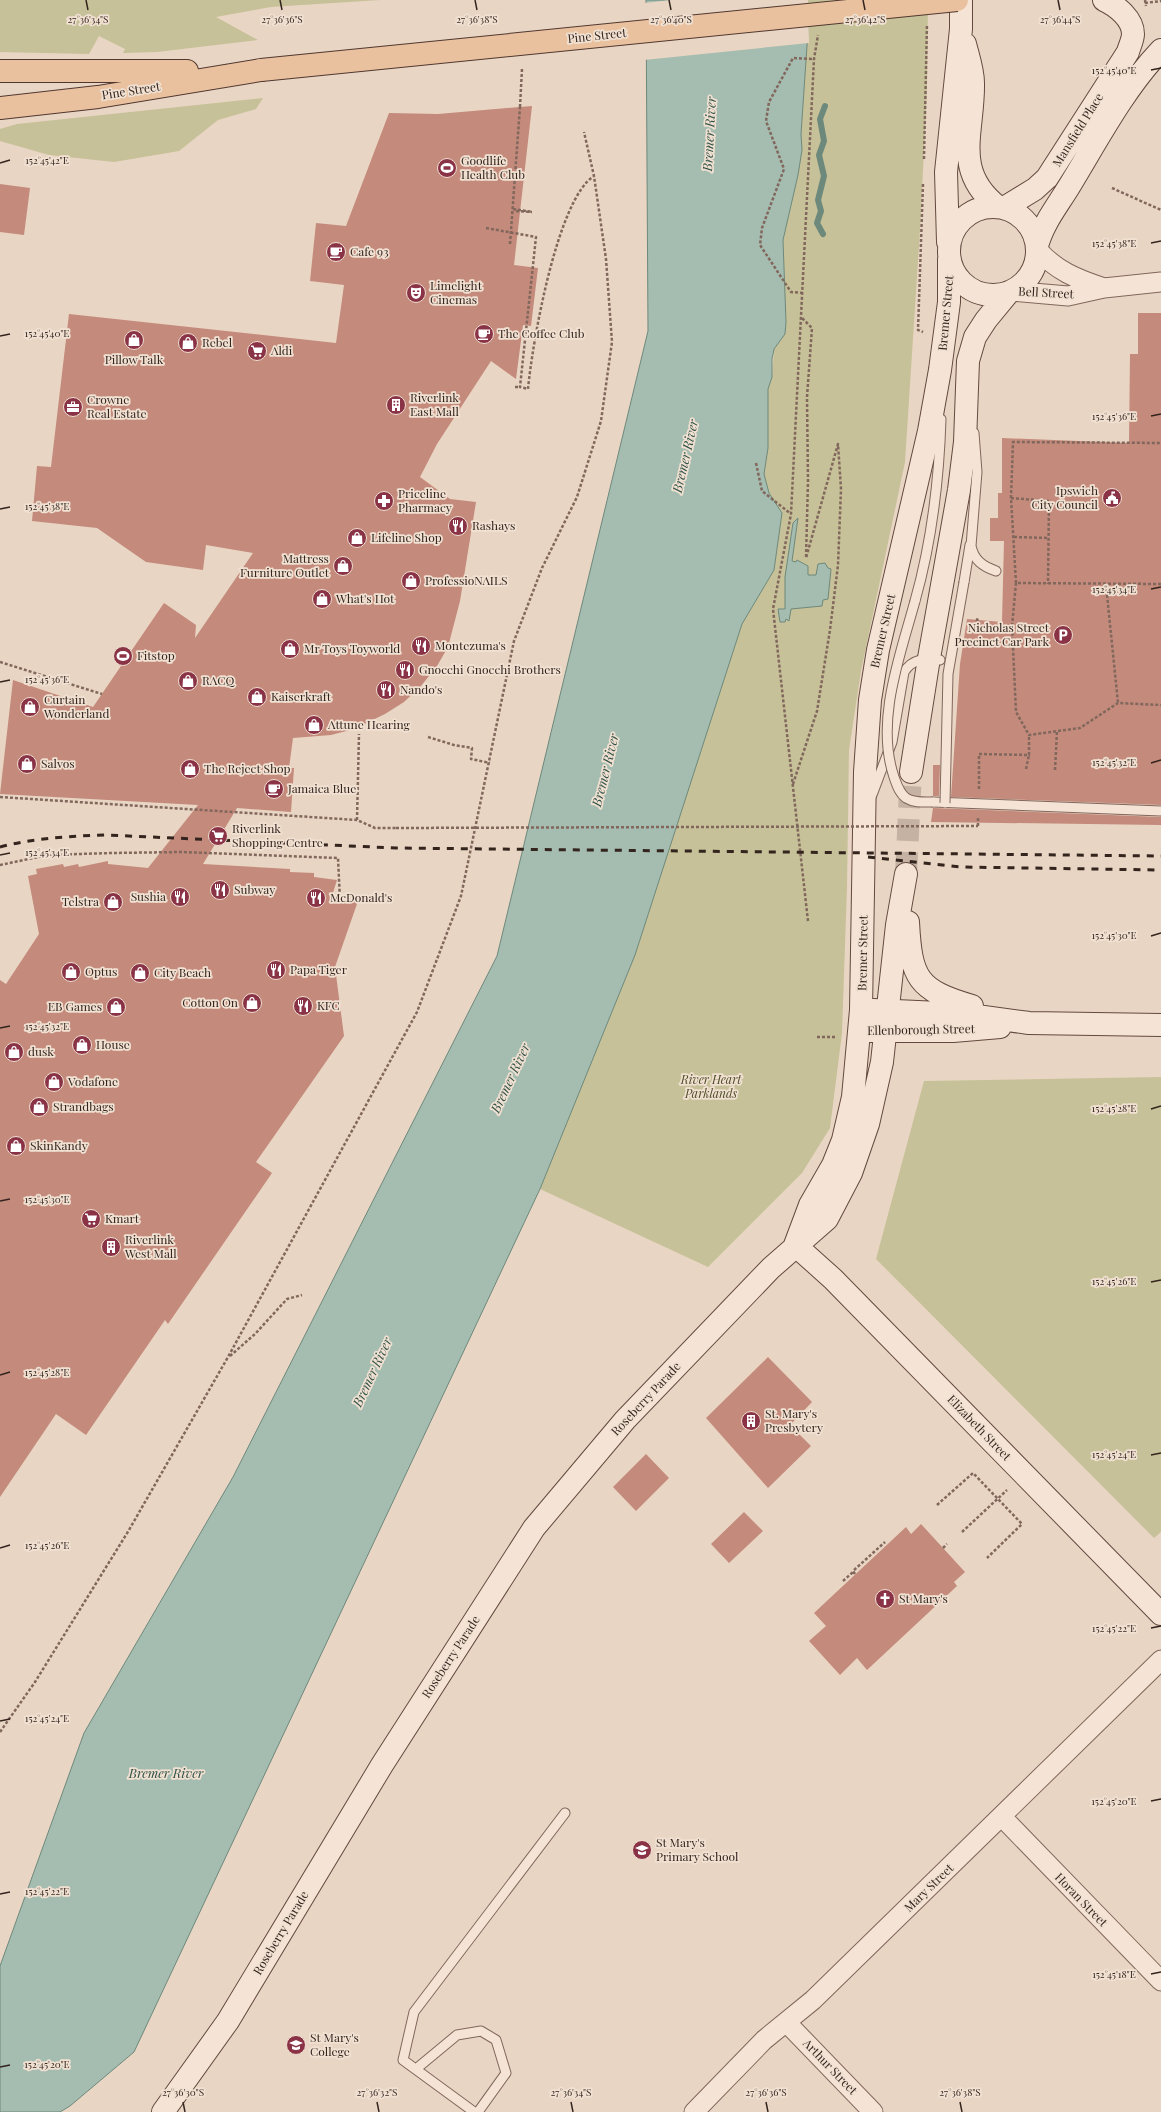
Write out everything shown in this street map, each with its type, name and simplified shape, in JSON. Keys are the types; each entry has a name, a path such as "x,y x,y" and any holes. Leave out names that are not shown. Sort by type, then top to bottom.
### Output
{"main road":[{"name":"Pine Street","path":"0,108 98,97 261,70 957,0"},
{"name":"Pine Street","path":"0,71 261,70"}],"street":[{"name":"Bremer Street","path":"795,1245 810,1205 833,1165 843,1140 853,1096 861,1020 866,742 873,678 929,431 943,348 949,296 946,172 961,29 961,0"},
{"name":"Mansfield Place","path":"1000,207 1035,189 1046,178 1128,52 1133,36 1132,28 1128,20 1118,9 1104,0"},
{"name":"Bremer Street","path":"961,29 973,81 969,166 980,190 1000,207"},
{"name":"Mansfield Place","path":"1037,248 1046,222 1105,127 1134,83 1161,50"},
{"path":"911,772 934,659 959,490 965,442 965,386 968,361 975,337 986,320 1010,292 1022,284 1030,274 1035,262 1037,248 1032,232 1024,219 1000,207 983,207 964,217 954,228 949,254 956,275 968,287 983,294 992,295 1010,292"},
{"name":"Bell Street","path":"1037,248 1048,261 1063,272 1104,288"},
{"name":"Bell Street","path":"1010,292 1068,296 1104,288 1161,282"},
{"name":"Ellenborough Street","path":"886,1021 897,925 906,877 909,951 914,970 926,986 946,999 1029,1023"},
{"name":"Ellenborough Street","path":"861,1020 886,1021 953,1031 1029,1023 1161,1025"},
{"path":"795,1245 827,1219 851,1173 868,1124 882,1062 886,1021"},
{"name":"Elizabeth Street","path":"795,1245 838,1284 1161,1614"},
{"name":"Roseberry Parade","path":"163,2112 228,2021 382,1765 534,1528 626,1420 770,1268 795,1245"},
{"name":"Mary Street","path":"694,2112 764,2040 813,2000 1161,1660"},
{"name":"Horan Street","path":"1002,1817 1161,1982"},
{"name":"Arthur Street","path":"786,2022 873,2112"}],"lane":[{"path":"943,348 937,492 930,541 894,682 889,723 889,757 897,786 904,797 914,801 1161,811"},
{"path":"949,803 948,674 971,536 977,472 975,434 965,386"},
{"path":"971,536 971,546 976,558 985,566 996,571"},
{"path":"864,822 893,738 904,672 917,660 934,659"},
{"path":"474,2112 403,2060 414,2012 564,1814"},
{"path":"416,2069 457,2035 481,2030 496,2040 506,2073 478,2112"}],"path":[{"path":"808,922 773,609 791,514 814,58 818,33"},
{"path":"803,293 790,292 760,245 762,228 784,170 766,121 769,102 793,58 814,58"},
{"path":"510,244 522,69"},
{"path":"0,1732 35,1682 125,1537 228,1357 417,1012 461,896 490,763 514,641 542,568 577,497 601,420 612,342 606,259 594,176 584,132"},
{"path":"515,386 528,389 531,351 550,263 570,211 586,181 594,176"},
{"path":"1112,188 1161,210"},
{"path":"513,209 532,212 516,211"},
{"path":"486,228 536,237 520,387"},
{"path":"793,785 817,711 830,630 838,565 841,489 838,444 806,558 808,481 807,397 812,328 801,318"},
{"path":"1026,769 1029,755 1029,735 1016,712 1012,626 1016,583 1012,498 1013,442 1161,443"},
{"path":"756,463 762,491 791,514"},
{"path":"1012,498 1049,501 1048,584"},
{"path":"1014,538 1049,538"},
{"path":"1016,583 1106,585 1161,584"},
{"path":"1106,585 1118,703"},
{"path":"0,662 102,694"},
{"path":"1029,735 1080,728 1118,703 1161,706"},
{"path":"1055,770 1057,731"},
{"path":"357,820 359,734"},
{"path":"428,737 454,745 472,748 471,760 490,763"},
{"path":"979,754 1029,755"},
{"path":"0,797 357,820 375,828 978,826"},
{"path":"0,865 48,855 111,852 182,852 338,858 340,900"},
{"path":"817,1037 839,1037"},
{"path":"228,1357 254,1334 287,1299 302,1295"},
{"path":"937,1505 973,1473 1022,1524 986,1558"},
{"path":"962,1532 1007,1490"},
{"path":"843,1581 854,1573 885,1542"},
{"path":"943,1548 947,1544"}],"green space":[{"path":"0,0 380,0 271,7 216,17 258,40 157,52 123,53 125,49 99,36 89,54 0,52"},
{"name":"River Heart Parklands","path":"806,0 928,0 927,90 920,230 905,462 861,671 849,750 847,887 842,1033 830,1128 802,1173 708,1267 540,1189 654,894 742,624 774,570 782,513 769,493 764,474 768,448 768,389 772,377 774,349 785,334 783,240 798,175 802,150 801,134 808,31"},
{"path":"263,98 256,109 218,120 179,151 114,162 49,155 0,141 0,129 17,124"},
{"path":"1161,1077 1161,1532 1154,1538 876,1259 924,1081"}],"water":[{"name":"Bremer River","path":"646,0 806,0 808,31 801,134 802,150 798,175 783,240 786,322 785,334 774,349 772,359 772,377 768,389 768,448 764,474 769,493 782,513 774,570 742,624 635,955 540,1189 134,2052 70,2106 60,2112 0,2112 0,1966 84,1733 233,1477 497,956 648,331"},
{"path":"798,518 792,561 796,562 797,560 808,566 808,575 816,575 818,564 825,563 828,568 831,569 828,599 823,600 822,606 791,609 789,621 786,619 785,622 780,622 778,609 785,609 785,577 793,523"}],"pier":[{"path":"671,0 808,0 809,43 644,60 644,3"}],"building":[{"name":"Riverlink Shopping Centre","path":"532,106 514,265 538,268 531,326 523,325 516,379 491,361 437,444 420,477 450,499 476,502 460,601 448,647 437,666 421,686 404,702 385,714 354,729 331,735 293,738 289,768 294,768 291,812 237,808 203,864 290,869 290,872 314,873 314,877 337,880 331,899 358,901 335,967 344,1036 256,1162 272,1173 168,1324 165,1320 86,1435 56,1414 0,1497 0,980 6,984 39,934 28,876 37,874 36,869 63,864 64,867 78,864 79,867 108,861 108,864 148,868 198,805 0,794 13,680 93,707 164,603 196,625 195,638 253,553 206,545 203,570 146,562 97,528 32,521 37,466 51,467 69,314 336,343 344,285 310,281 316,223 346,226 389,113 438,114"},
{"path":"0,184 30,188 24,235 0,232"},
{"name":"Nicholas Street Precinct Car Park","path":"1138,313 1161,313 1161,805 951,797 960,664 967,619 1002,622 1004,541 990,541 990,518 998,518 998,493 1002,493 1002,438 1129,443 1130,354 1138,354"},
{"path":"933,765 940,765 939,796 933,796"},
{"path":"933,808 1161,817 1161,825 931,822"},
{"name":"St. Mary's Presbytery","path":"768,1357 812,1402 790,1425 811,1446 768,1488 706,1418"},
{"path":"646,1454 669,1478 636,1511 613,1487"},
{"path":"744,1512 763,1531 729,1563 711,1544"},
{"name":"St Mary's","path":"921,1524 965,1572 954,1582 957,1586 867,1670 857,1658 840,1675 809,1641 826,1626 814,1613 906,1527 911,1534"}],"waterway":[{"path":"823,234 817,223 821,211 818,200 824,176 819,155 824,141 820,119 825,106"}],"tunnel":[{"path":"906,874 911,772"}],"railway":[{"path":"0,847 26,841 106,835 396,848 1161,856"},
{"path":"868,857 961,867 1161,870"}],"place":[{"name":"Goodlife Health Club","path":"447,168"},
{"name":"Cafe 93","path":"336,252"},
{"name":"Limelight Cinemas","path":"416,293"},
{"name":"The Coffee Club","path":"484,334"},
{"name":"Pillow Talk","path":"134,340"},
{"name":"Rebel","path":"188,343"},
{"name":"Aldi","path":"257,351"},
{"name":"Riverlink East Mall","path":"396,405"},
{"name":"Crowne Real Estate","path":"73,407"},
{"name":"Ipswich City Council","path":"1112,498"},
{"name":"Priceline Pharmacy","path":"384,501"},
{"name":"Rashays","path":"458,526"},
{"name":"Lifeline Shop","path":"357,538"},
{"name":"Mattress Furniture Outlet","path":"343,566"},
{"name":"ProfessioNAILS","path":"411,581"},
{"name":"What's Hot","path":"322,599"},
{"name":"Nicholas Street Precinct Car Park","path":"1063,635"},
{"name":"Montezuma's","path":"421,646"},
{"name":"Mr Toys Toyworld","path":"290,649"},
{"name":"Fitstop","path":"123,656"},
{"name":"Gnocchi Gnocchi Brothers","path":"405,670"},
{"name":"RACQ","path":"188,681"},
{"name":"Nando's","path":"386,690"},
{"name":"Kaiserkraft","path":"257,697"},
{"name":"Curtain Wonderland","path":"30,707"},
{"name":"Attune Hearing","path":"314,725"},
{"name":"Salvos","path":"27,764"},
{"name":"The Reject Shop","path":"190,769"},
{"name":"Jamaica Blue","path":"274,789"},
{"name":"Riverlink Shopping Centre","path":"218,836"},
{"name":"Subway","path":"220,890"},
{"name":"Sushia","path":"180,897"},
{"name":"McDonald's","path":"316,898"},
{"name":"Telstra","path":"113,902"},
{"name":"Papa Tiger","path":"276,970"},
{"name":"Optus","path":"71,972"},
{"name":"City Beach","path":"140,973"},
{"name":"Cotton On","path":"252,1003"},
{"name":"KFC","path":"303,1006"},
{"name":"EB Games","path":"116,1007"},
{"name":"House","path":"82,1045"},
{"name":"dusk","path":"14,1052"},
{"name":"Vodafone","path":"54,1082"},
{"name":"Strandbags","path":"39,1107"},
{"name":"SkinKandy","path":"16,1146"},
{"name":"Kmart","path":"91,1219"},
{"name":"Riverlink West Mall","path":"111,1247"},
{"name":"St. Mary's Presbytery","path":"751,1421"},
{"name":"St Mary's","path":"885,1599"},
{"name":"St Mary's Primary School","path":"642,1850"},
{"name":"St Mary's College","path":"296,2045"}]}
